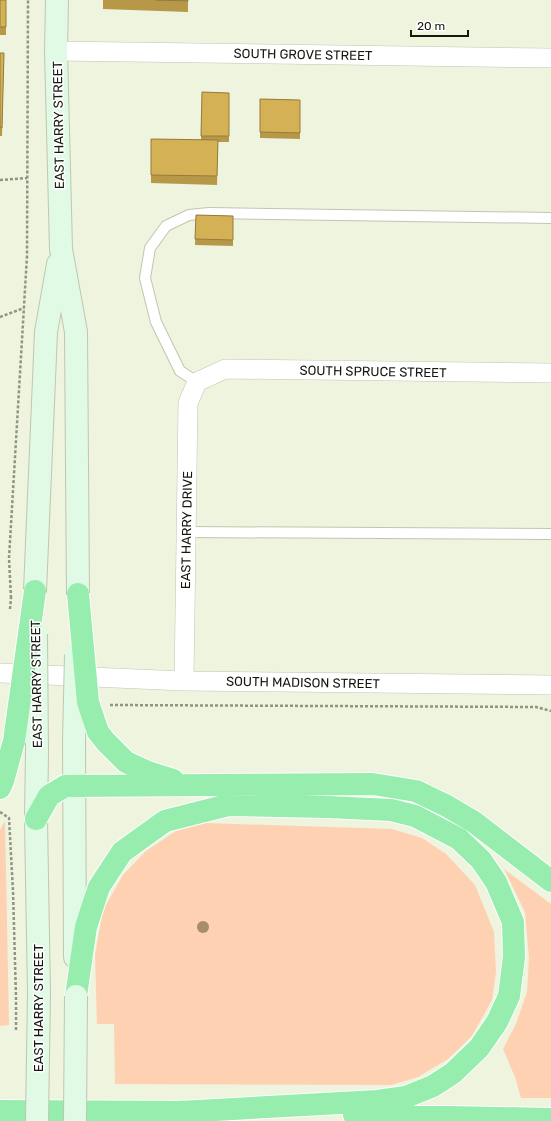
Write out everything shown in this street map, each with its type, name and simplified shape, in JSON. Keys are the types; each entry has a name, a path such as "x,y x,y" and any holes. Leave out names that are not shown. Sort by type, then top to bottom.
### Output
{"highway":[{"path":"0,788 14,741 35,591"},
{"path":"78,594 88,702 98,732 126,762 148,772 192,786"},
{"path":"36,819 49,796 65,786 373,784 416,791 447,806 474,822 551,881"},
{"path":"76,996 86,927 99,887 122,852 165,821 228,805 391,810 415,816 440,829 458,839 481,860 496,882 513,922 514,958 509,996 497,1022 479,1048 453,1073 433,1086 406,1097 377,1101 179,1112"},
{"path":"0,1111 179,1112 551,1119"}],"main road":[{"name":"EAST HARRY STREET","path":"57,0 56,51 61,249 76,332 78,594 74,740 76,996 74,1121"},
{"name":"EAST HARRY STREET","path":"37,1121 38,994 35,591 46,332 61,249"}],"street":[{"name":"SOUTH GROVE STREET","path":"56,51 551,58"},
{"name":"SOUTH SPRUCE STREET","path":"197,382 225,369 551,372"},
{"name":"EAST HARRY DRIVE","path":"184,681 188,404 197,382"},
{"name":"SOUTH MADISON STREET","path":"0,673 184,681 551,685"}],"lane":[{"path":"197,382 180,371 176,364 156,322 146,278 150,248 166,226 189,214 210,213 551,218"},
{"path":"186,532 551,534"}],"path":[{"path":"11,598 9,558 28,256 28,0"},
{"path":"0,180 28,178"},
{"path":"0,317 24,308"},
{"path":"108,705 536,707 551,711"},
{"path":"0,812 9,818 16,997"}],"shaded area":[{"path":"5,821 9,1025 0,1026 0,830"},
{"path":"205,823 392,829 422,838 446,854 475,885 494,932 496,972 492,1000 472,1036 448,1059 418,1077 391,1085 115,1084 114,1024 97,1024 95,955 103,910 123,875 146,851 176,831"},
{"path":"504,869 551,904 551,1098 521,1098 515,1077 503,1049 516,1024 527,992 529,958 525,912"}],"building":[{"path":"0,0 6,0 6,27 0,27"},
{"path":"156,0 188,0 188,1"},
{"path":"0,53 4,53 2,128 0,127"},
{"path":"202,92 229,93 229,136 201,136"},
{"path":"260,99 300,100 300,133 260,132"},
{"path":"151,139 218,140 217,176 151,175"},
{"path":"196,215 233,216 233,240 195,239"}]}
